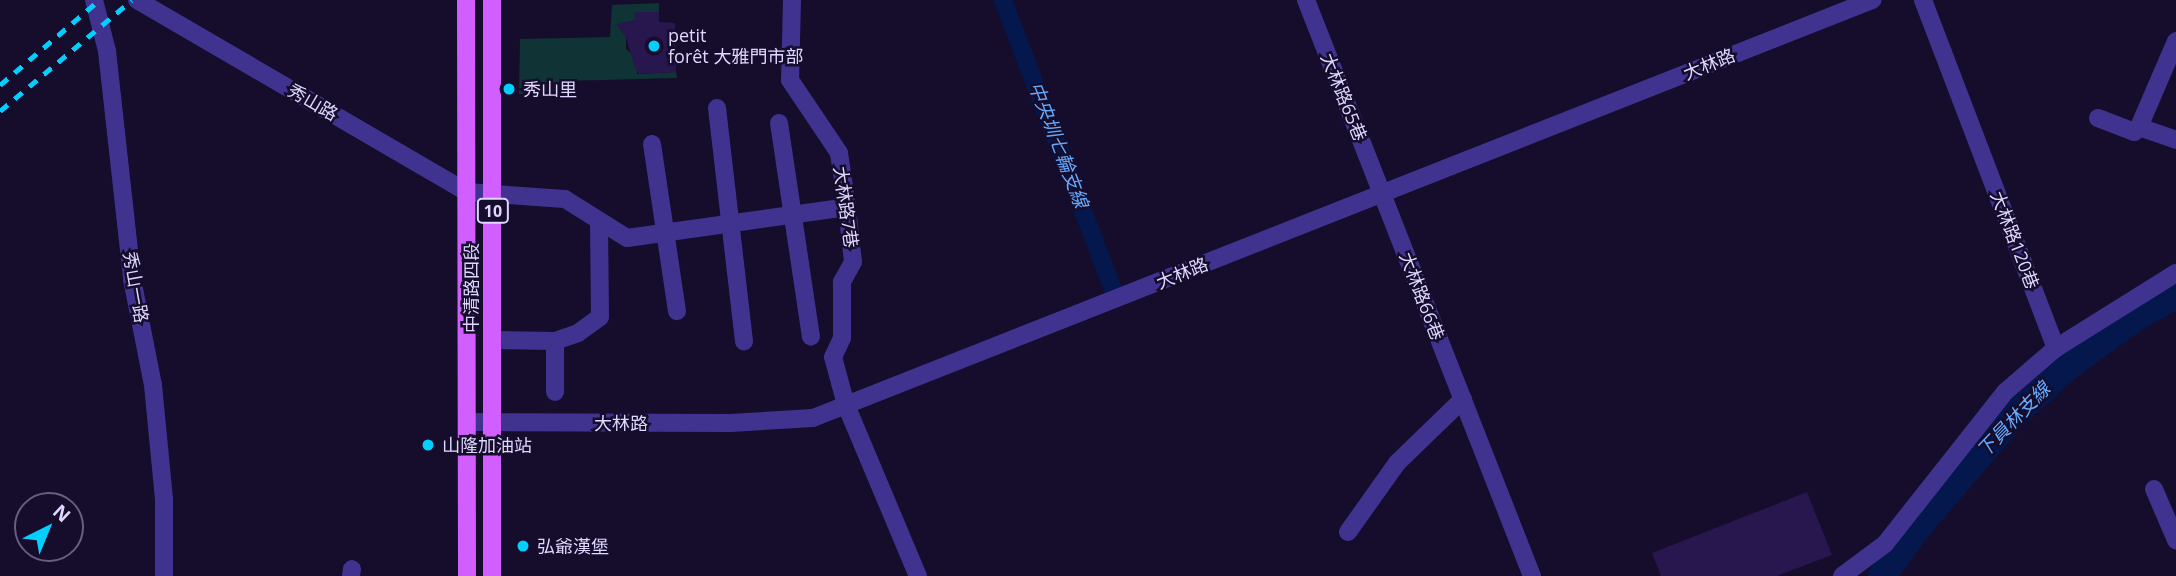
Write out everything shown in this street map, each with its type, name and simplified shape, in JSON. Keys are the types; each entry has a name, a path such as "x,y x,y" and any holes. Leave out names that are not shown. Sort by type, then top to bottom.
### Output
{"main road":[{"name":"中清路四段","path":"466,0 467,576"},
{"name":"中清路四段","path":"492,0 492,576"}],"street":[{"name":"秀山一路","path":"94,0 107,51 132,279 153,385 164,499 164,576"},
{"name":"大林路7巷","path":"792,0 790,79 839,153 847,207 853,262 842,282 842,338 833,357 846,405 918,576"},
{"name":"大林路65巷","path":"1306,0 1382,193"},
{"name":"大林路","path":"467,422 730,423 813,418 1872,0"},
{"name":"大林路120巷","path":"1923,0 2056,348"},
{"name":"秀山路","path":"140,1 467,191 565,199 627,238 847,207"},
{"path":"2098,118 2134,132 2139,127 2176,41"},
{"path":"717,108 744,341"},
{"path":"779,123 811,337"},
{"path":"2139,127 2176,140"},
{"path":"652,144 677,311"},
{"name":"大林路66巷","path":"1382,193 1532,576"},
{"path":"492,340 555,341 578,333 600,317 599,222"},
{"path":"1842,576 1885,544 2005,392 2056,348 2176,272"},
{"path":"555,341 555,392"},
{"path":"1348,532 1397,464 1463,399"},
{"path":"2154,489 2176,540"}],"green space":[{"path":"659,3 659,12 635,12 635,21 621,23 620,30 626,34 626,49 637,58 637,74 676,72 677,78 564,81 563,93 519,94 520,39 610,37 612,5"}],"building":[{"path":"635,12 659,12 659,22 675,23 676,72 639,74 626,37 616,24 635,20"},
{"path":"1807,492 1832,555 1777,576 1661,576 1652,553"}],"waterway":[{"name":"中央圳七輪支線","path":"1003,0 1113,290"},
{"name":"下員林支線","path":"1882,576 1916,529 2011,418 2067,367 2136,317 2176,295"}],"railway":[{"path":"0,85 99,0"},
{"path":"0,111 132,0"}],"place":[{"name":"petit forêt 大雅門市部","path":"654,46"},
{"name":"秀山里","path":"509,89"},
{"name":"山隆加油站","path":"428,445"},
{"name":"弘爺漢堡","path":"523,546"}]}
